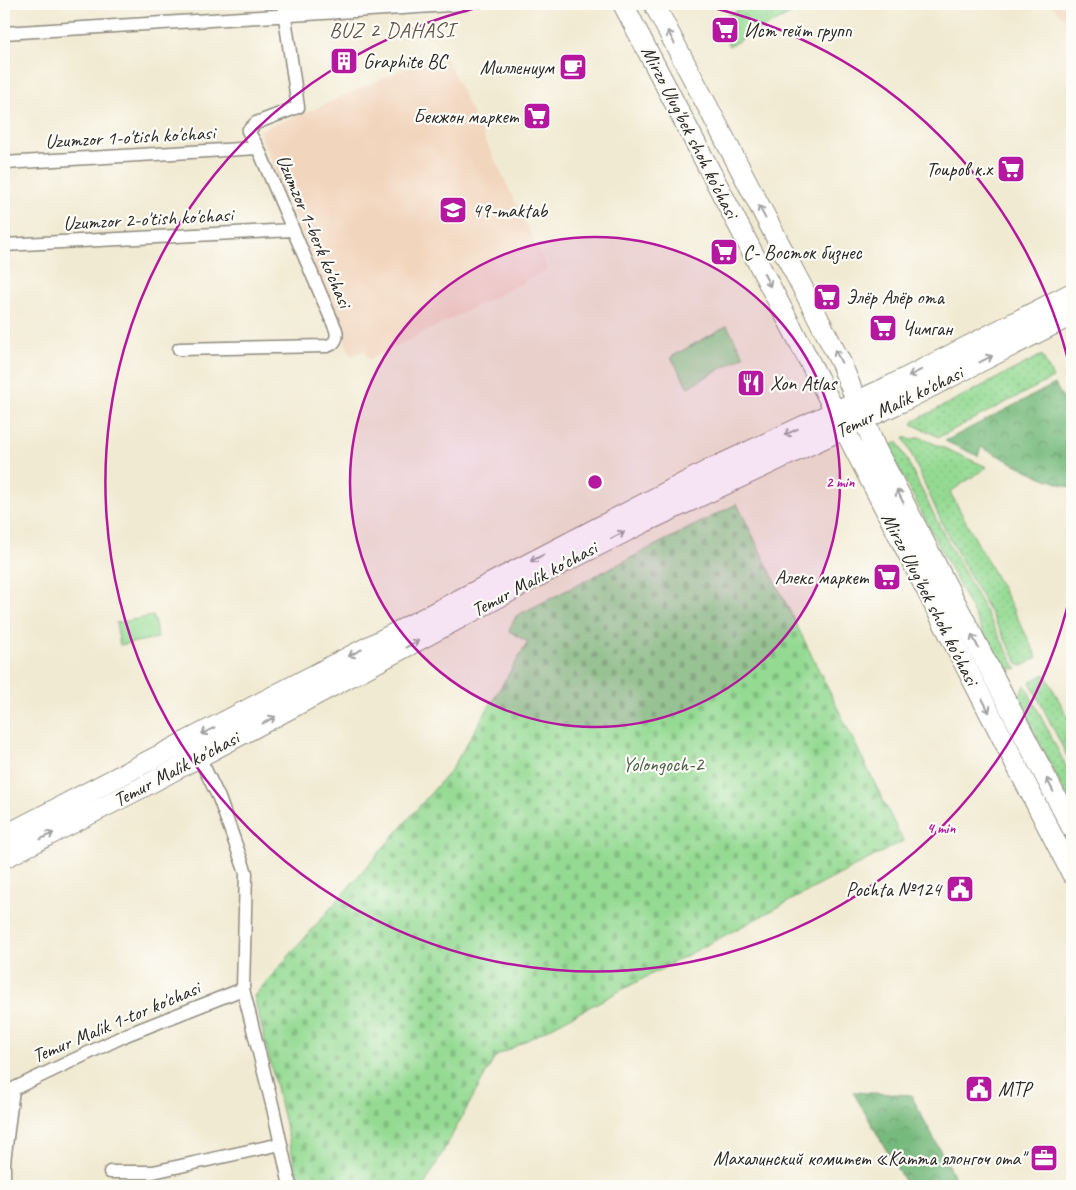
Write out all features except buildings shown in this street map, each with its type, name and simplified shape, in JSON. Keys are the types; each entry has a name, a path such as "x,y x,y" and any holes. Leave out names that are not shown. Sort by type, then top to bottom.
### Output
{"main road":[{"name":"Mirzo Ulug'bek shoh ko'chasi","path":"624,4 1072,874"},
{"name":"Mirzo Ulug'bek shoh ko'chasi","path":"654,4 837,354 875,447 1072,828"},
{"path":"661,76 685,64"},
{"path":"711,173 735,160"},
{"name":"Temur Malik ko'chasi","path":"4,836 711,469 856,401 1072,293"},
{"name":"Temur Malik ko'chasi","path":"4,858 199,757 565,562 663,513 864,420 1072,315"},
{"path":"933,604 951,594"}],"street":[{"path":"4,32 284,9 300,4"},
{"path":"284,9 310,15 465,4"},
{"name":"Uzumzor 1-berk ko'chasi","path":"179,349 327,346 332,344 336,338 336,330 294,230 258,148 248,131 251,126 298,107 284,9"},
{"name":"Uzumzor 1-o'tish ko'chasi","path":"4,163 258,148"},
{"name":"Uzumzor 2-o'tish ko'chasi","path":"4,245 294,230"},
{"path":"199,757 219,798 246,873 247,902 243,989 282,1144 290,1186"},
{"name":"Temur Malik 1-tor ko'chasi","path":"4,1186 4,1162 13,1089 126,1035 243,989"},
{"path":"110,1172 153,1172 282,1144"}],"shaded area":[{"path":"1050,4 1072,4 1072,26"},
{"name":"49-maktab","path":"443,52 548,270 369,360 364,350 351,356 259,130 305,113"}],"green space":[{"path":"751,4 809,4 729,46 717,21"},
{"path":"727,326 744,356 688,387 671,357"},
{"path":"1042,355 1053,378 939,437 912,424 914,421"},
{"path":"1055,384 1072,416 1072,488 1041,477 981,447 978,456 945,441"},
{"path":"906,436 910,440 919,437 987,467 950,492 1037,657 1023,666 1019,665 946,532 904,438"},
{"path":"898,442 944,535 1017,669 1001,667 888,447"},
{"name":"Yolongoch-2","path":"737,504 903,841 495,1057 424,1186 300,1186 254,996 451,770 528,642 509,631 516,616"},
{"path":"153,616 158,638 120,645 116,623"},
{"path":"1045,674 1071,723 1065,740 1072,755 1072,766 1030,682"},
{"path":"1025,685 1072,778 1072,807 1017,699"},
{"path":"853,1092 911,1095 959,1186 907,1186"}],"place":[{"name":"Ист гейт групп","path":"725,30"},
{"name":"Graphite BC","path":"344,61"},
{"name":"Миллениум","path":"573,67"},
{"name":"Бекжон маркет","path":"537,116"},
{"name":"Тоиров к.х","path":"1011,169"},
{"name":"49-maktab","path":"453,210"},
{"name":"С- Восток бизнес","path":"724,252"},
{"name":"Элёр Алёр ота","path":"827,297"},
{"name":"Чимган","path":"883,328"},
{"name":"Xon Atlas","path":"751,383"},
{"name":"Алекс маркет","path":"887,577"},
{"name":"Pochta №124","path":"960,889"},
{"name":"MTP","path":"979,1089"},
{"name":"Махалинский комитет «Катта ялонгоч ота\"","path":"1044,1158"}],"district":[{"name":"BUZ 2 DAHASI","path":"392,30"}]}
